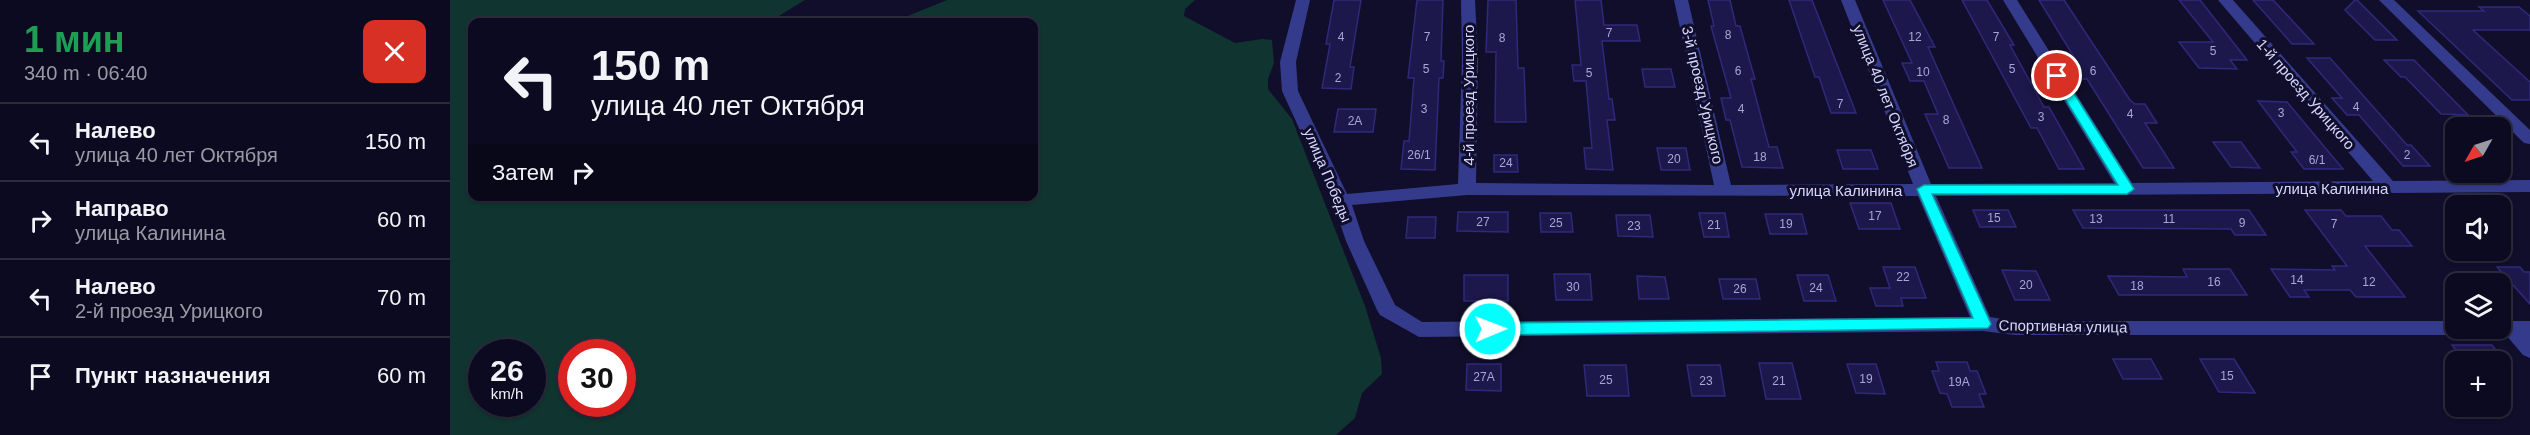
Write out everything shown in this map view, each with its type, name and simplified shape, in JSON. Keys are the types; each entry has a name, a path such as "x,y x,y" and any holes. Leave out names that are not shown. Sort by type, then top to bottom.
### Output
{"street":[{"name":"улица Победы","path":"1303,0 1288,62 1290,92 1341,200 1354,241 1387,310 1419,330"},
{"name":"4-й проезд Урицкого","path":"1467,189 1470,60 1468,0"},
{"name":"3-й проезд Урицкого","path":"1681,0 1724,191"},
{"name":"улица 40 лет Октября","path":"1848,0 1924,189 1983,324"},
{"path":"2010,0 2127,189"},
{"name":"1-й проезд Урицкого","path":"2225,0 2388,187"},
{"path":"2386,0 2530,139"},
{"name":"улица Калинина","path":"1341,200 1467,189 1724,191 2530,186"},
{"name":"Спортивная улица","path":"1419,330 1983,324 2015,328 2445,328"},
{"path":"2514,328 2530,350"}],"green space":[{"path":"450,0 805,0 776,18 468,18 468,201 1038,201 1038,18 903,18 947,0 1195,0 1185,9 1184,16 1235,43 1262,39 1272,40 1274,63 1268,79 1268,89 1292,119 1365,306 1381,358 1382,374 1362,393 1355,418 1336,435 450,435"}],"building":[{"path":"1334,0 1361,0 1350,67 1354,67 1351,89 1322,88 1330,44 1326,44"},
{"path":"1417,0 1443,0 1441,61 1444,61 1443,78 1439,78 1435,170 1401,169 1404,141 1409,141 1414,78 1408,78"},
{"path":"1488,0 1516,0 1518,68 1524,68 1526,122 1495,122 1496,52 1486,52"},
{"path":"1575,0 1601,0 1604,25 1637,25 1640,41 1602,41 1609,99 1612,99 1615,120 1607,120 1613,170 1586,169 1584,148 1592,148 1586,81 1574,81 1572,65 1581,65"},
{"path":"1708,0 1730,0 1736,26 1740,26 1755,79 1751,79 1769,147 1777,147 1783,168 1742,167 1730,120 1726,120 1721,98 1731,98 1711,26 1714,26"},
{"path":"1789,0 1812,0 1856,113 1831,113 1819,77 1815,77"},
{"path":"1883,0 1910,0 1935,47 1928,47 1982,168 1949,168 1925,114 1938,114 1924,81 1910,81 1902,63 1912,63"},
{"path":"1962,0 1987,0 2014,45 2010,45 2044,107 2049,107 2084,169 2059,169 2037,128 2031,128"},
{"path":"2039,0 2064,0 2130,100 2135,104 2145,104 2157,123 2145,123 2174,168 2143,168 2087,79 2081,79 2071,62 2077,62"},
{"path":"2179,0 2200,0 2247,60 2230,60 2237,69 2199,68 2179,42 2213,42"},
{"path":"2253,0 2273,0 2314,44 2292,44"},
{"path":"2355,0 2397,40 2375,40 2345,10"},
{"path":"2479,7 2519,7 2530,16 2530,30 2473,30 2530,82 2530,100 2512,100 2418,11 2484,11"},
{"path":"2307,58 2330,58 2407,145 2411,145 2430,166 2403,166 2359,115 2347,115 2332,98 2342,98"},
{"path":"2384,60 2414,60 2468,115 2441,114 2405,77 2401,77"},
{"path":"1642,69 1671,69 1675,87 1645,87"},
{"path":"2258,101 2287,102 2343,169 2304,169 2291,152 2297,152"},
{"path":"1338,109 1376,109 1373,132 1334,132"},
{"path":"2213,142 2241,142 2260,168 2231,167"},
{"path":"1657,148 1686,148 1690,170 1661,170"},
{"path":"1837,150 1871,150 1878,169 1843,169"},
{"path":"1494,155 1517,155 1518,172 1494,172"},
{"path":"1850,203 1891,203 1900,229 1859,229"},
{"path":"1973,210 2008,210 2016,227 1980,227"},
{"path":"2073,210 2249,210 2266,235 2235,235 2231,229 2083,228"},
{"path":"2305,210 2341,210 2346,216 2381,216 2392,230 2399,230 2412,246 2365,246 2405,297 2356,297 2350,290 2304,290 2309,297 2290,297 2271,269 2335,270 2332,266 2347,266"},
{"path":"1458,212 1508,212 1508,232 1457,231"},
{"path":"1540,213 1571,213 1573,232 1541,232"},
{"path":"1699,213 1725,213 1729,237 1704,237"},
{"path":"1765,214 1802,214 1807,234 1770,234"},
{"path":"1616,215 1650,215 1653,237 1618,236"},
{"path":"1408,217 1436,217 1435,238 1406,238"},
{"path":"1883,267 1915,267 1926,298 1901,298 1903,306 1876,306 1870,288 1890,288"},
{"path":"2497,267 2520,267 2524,272 2530,272 2530,304 2511,283 2511,273 2502,273"},
{"path":"2183,269 2230,269 2247,295 2119,295 2108,276 2187,277"},
{"path":"2002,270 2036,271 2050,300 2015,300"},
{"path":"1554,274 1590,274 1592,300 1556,300"},
{"path":"1464,275 1508,275 1508,301 1464,301"},
{"path":"1797,275 1828,275 1836,301 1804,301"},
{"path":"1637,276 1665,277 1669,299 1639,299"},
{"path":"1719,279 1756,279 1760,299 1723,299"},
{"path":"2452,345 2492,345 2497,351 2457,351"},
{"path":"2113,359 2151,359 2162,379 2123,379"},
{"path":"2200,359 2234,359 2255,393 2219,392"},
{"path":"1936,362 1967,362 1970,371 1977,371 1986,394 1979,394 1984,407 1952,407 1947,394 1940,393 1932,371 1939,371"},
{"path":"1759,363 1792,363 1801,399 1766,399"},
{"path":"1467,364 1501,364 1501,391 1466,390"},
{"path":"1847,364 1876,364 1885,394 1856,393"},
{"path":"1584,365 1626,365 1629,396 1587,396"},
{"path":"1687,365 1720,365 1725,396 1692,396"}],"route":[{"path":"1490,329 1983,324 1924,189 2127,189 2057,76"}]}
